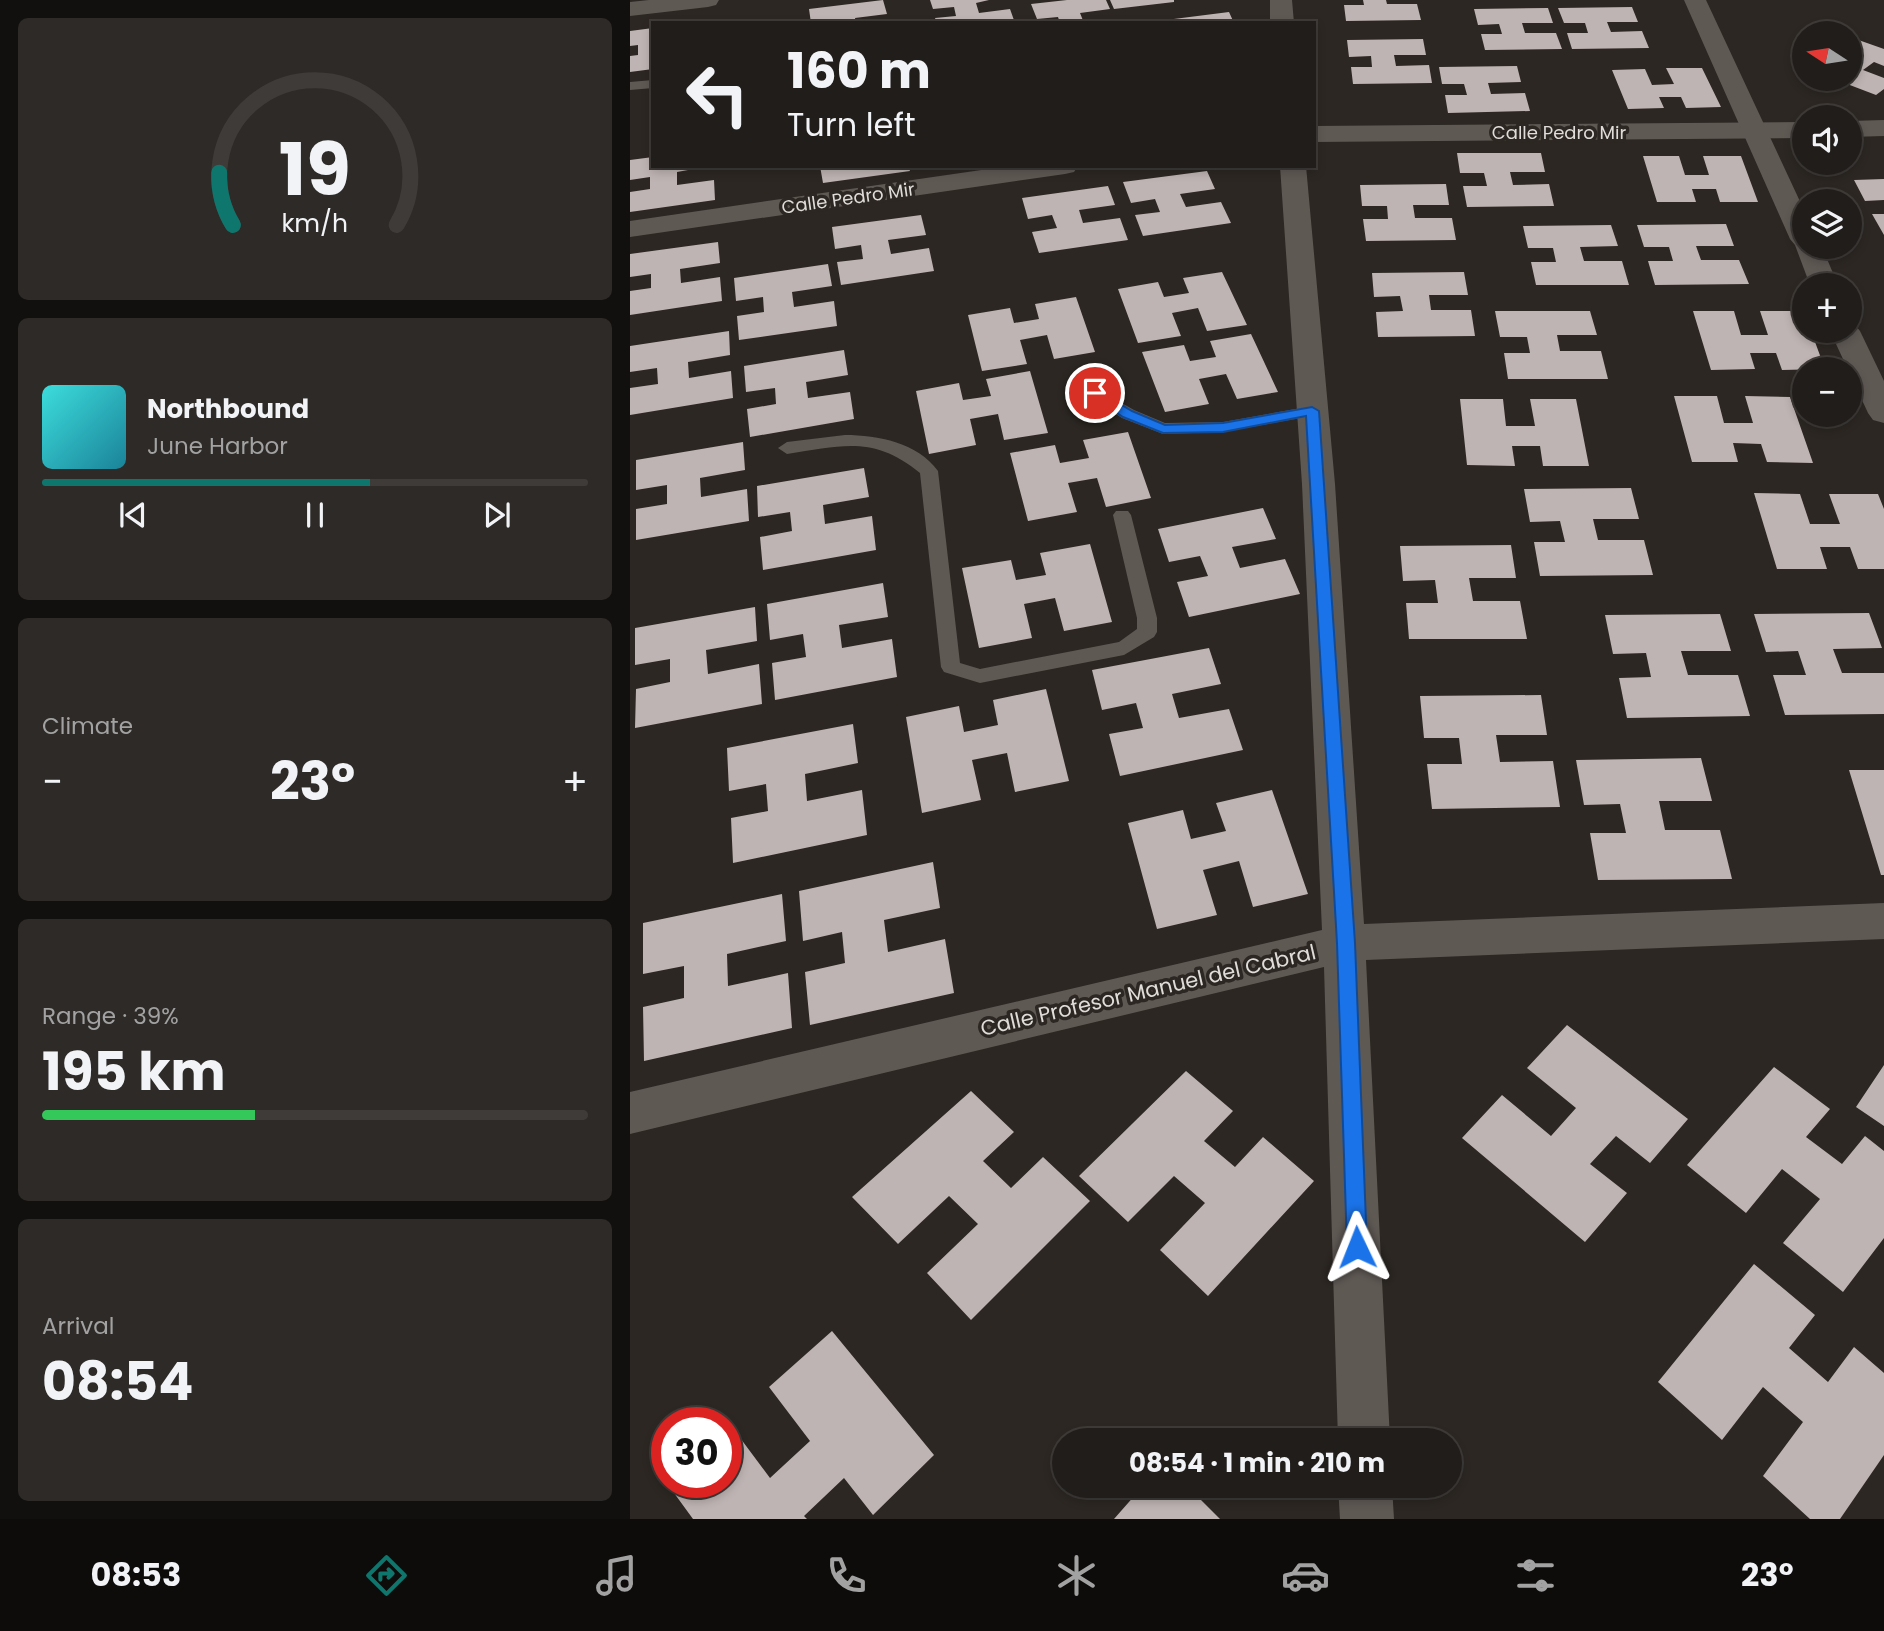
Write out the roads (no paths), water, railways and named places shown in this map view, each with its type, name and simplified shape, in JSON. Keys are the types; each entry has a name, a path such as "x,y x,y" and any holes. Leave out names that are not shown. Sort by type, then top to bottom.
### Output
{"street":[{"path":"630,9 708,0"},
{"path":"1281,0 1282,21"},
{"path":"1695,0 1792,211"},
{"path":"1862,129 1884,128"},
{"name":"Calle Pedro Mir","path":"1316,134 1792,130"},
{"name":"Calle Pedro Mir","path":"630,229 1052,168"},
{"path":"1293,168 1312,411 1346,943 1363,1428"},
{"path":"1851,343 1884,414"},
{"name":"Calle Profesor Manuel del Cabral","path":"630,1113 1346,943 1884,921"},
{"path":"1366,1498 1367,1519"}],"lane":[{"path":"630,86 651,84"},
{"path":"1095,393 1128,414 1163,429 1223,428 1312,411"},
{"path":"787,448 855,440 884,442 911,455 929,471 951,667 979,676 1124,648 1147,632 1147,618 1122,515"}]}
